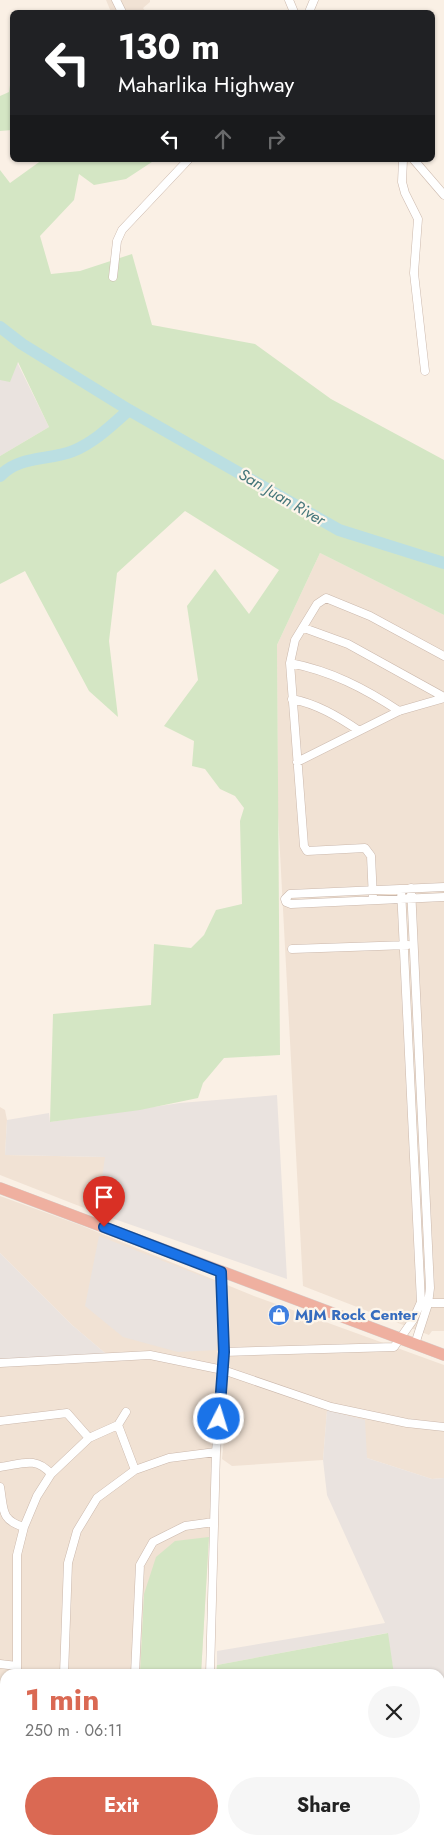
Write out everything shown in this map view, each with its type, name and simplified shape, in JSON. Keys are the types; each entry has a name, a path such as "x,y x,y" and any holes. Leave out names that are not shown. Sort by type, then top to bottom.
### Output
{"highway":[{"path":"0,1188 444,1355"}],"street":[{"path":"113,277 117,241 122,230 186,162"},
{"path":"403,162 402,182 418,219 414,273 425,371"},
{"path":"416,162 444,195"},
{"path":"373,899 372,856 365,848 308,851 304,846 290,663 295,640 317,604 322,599 328,599 370,616 444,656"},
{"path":"304,628 348,644 444,697"},
{"path":"290,663 313,667 343,678 399,711"},
{"path":"297,762 399,711 444,697"},
{"path":"292,699 310,703 332,713 358,730"},
{"path":"444,887 290,894 286,902 291,904 444,897"},
{"path":"224,1352 394,1346 401,1340 424,1303 430,1288 412,944 411,888"},
{"path":"401,889 424,1303 415,1344"},
{"path":"292,950 412,944"},
{"path":"210,1669 216,1452 224,1352 221,1272"},
{"path":"424,1303 444,1303"},
{"path":"0,1363 150,1356 223,1370 331,1407 406,1423 444,1426"},
{"path":"17,1669 17,1555 24,1527 37,1496 51,1474 89,1438 118,1425 126,1412"},
{"path":"0,1421 67,1413 89,1438"},
{"path":"118,1425 135,1470"},
{"path":"64,1669 68,1564 77,1531 97,1498 135,1470 169,1458 216,1452"},
{"path":"0,1467 37,1462 44,1465 51,1474"},
{"path":"0,1487 5,1518 12,1524 24,1527"},
{"path":"135,1669 140,1565 153,1542 185,1526 214,1522"},
{"path":"0,1664 14,1669"}],"shaded area":[{"path":"106,0 150,0 143,8 144,10 110,10"},
{"path":"0,355 17,362 49,427 0,456"},
{"path":"320,553 444,615 444,1331 432,1331 429,1335 303,1286 278,815 277,645"},
{"path":"277,1095 287,1279 97,1213 105,1157 5,1155 7,1120 49,1113 50,1122 180,1103"},
{"path":"0,1107 5,1110 7,1120 5,1155 106,1157 97,1213 0,1175"},
{"path":"0,1196 80,1225 254,1296 444,1365 444,1478 432,1479 367,1458 327,1411 323,1460 232,1466 222,1459 225,1430 215,1431 201,1669 0,1669 0,1362 105,1353 72,1325 0,1253"},
{"path":"99,1236 217,1282 221,1293 216,1350 178,1352 123,1337 85,1306"},
{"path":"0,1253 72,1325 105,1353 102,1356 0,1362"},
{"path":"327,1410 365,1420 367,1458 432,1479 444,1478 444,1669 393,1669 387,1633 217,1665 217,1651 385,1623 327,1495 323,1460"}],"green space":[{"path":"10,85 10,130 0,131 0,96 9,92"},
{"path":"39,162 152,162 126,179 94,185 79,174 74,200 40,236 51,274 80,271 132,254 152,325 255,344 331,399 444,460 444,615 320,553 277,645 280,1055 224,1058 203,1083 198,1098 140,1110 50,1122 53,1014 151,1005 154,944 191,948 204,935 216,910 242,904 240,821 244,808 235,796 220,789 205,769 192,766 194,741 164,726 198,680 187,606 215,569 249,614 279,570 185,511 117,573 109,641 118,717 89,691 25,571 0,584 0,456 49,427 18,362 10,382 0,380 0,170 10,183"},
{"path":"209,1537 201,1669 140,1669 144,1594 156,1557 175,1541"},
{"path":"388,1633 393,1669 217,1669 217,1665"}],"waterway":[{"name":"San Juan River","path":"0,327 22,344 129,410 339,530 444,563"},
{"path":"0,476 8,469 25,461 64,454 89,443 129,410"}],"place":[{"name":"MJM Rock Center","path":"279,1315"}],"route":[{"path":"104,1227 221,1272 224,1352 219,1419"}]}
